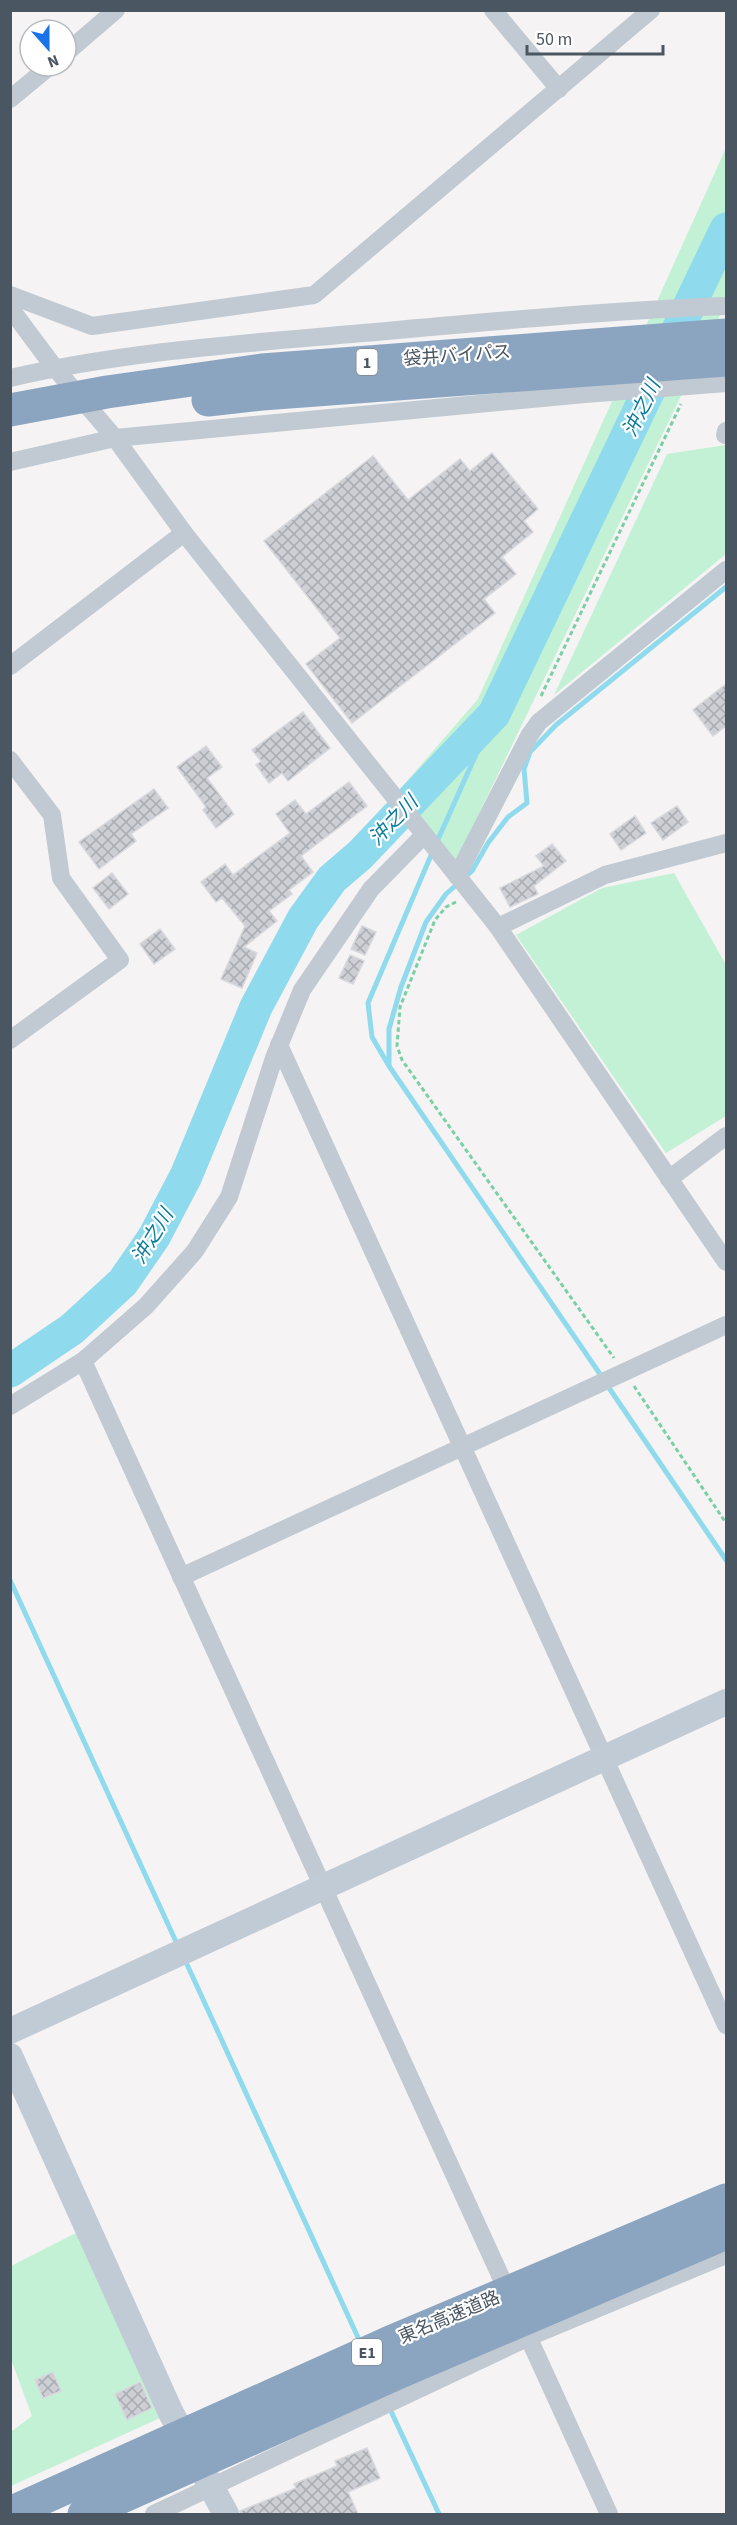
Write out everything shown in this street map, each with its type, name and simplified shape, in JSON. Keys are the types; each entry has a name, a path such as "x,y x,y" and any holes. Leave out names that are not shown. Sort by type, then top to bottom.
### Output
{"highway":[{"name":"袋井バイパス","path":"10,410 107,392 262,370 726,335"},
{"name":"袋井バイパス","path":"10,432 115,412 262,394 723,376"},
{"name":"東名高速道路","path":"10,2513 388,2343 726,2200"},
{"name":"東名高速道路","path":"84,2514 400,2372 726,2233"}],"street":[{"path":"78,43 116,10"},
{"path":"494,10 559,89"},
{"path":"10,295 92,326 314,295 651,10"},
{"path":"10,99 35,78"},
{"path":"10,378 54,368 224,345 643,310 726,306"},
{"path":"10,308 54,368 116,438 184,533 498,927 726,1262"},
{"path":"10,462 116,438 585,394 723,376"},
{"path":"10,666 184,533"},
{"path":"457,876 529,736 539,722 726,570"},
{"path":"10,760 52,815 61,878 120,960 10,1040"},
{"path":"10,1406 83,1361 146,1306 195,1251 229,1197 279,1045 302,990 371,890 424,835"},
{"path":"498,927 604,875 726,843"},
{"path":"279,1045 726,2025"},
{"path":"669,1179 726,1136"},
{"path":"181,1577 726,1325"},
{"path":"83,1361 609,2514"},
{"path":"10,2031 726,1702"},
{"path":"10,2055 171,2414 226,2514"},
{"path":"154,2514 529,2337 726,2255"}],"path":[{"path":"529,736 527,725 686,395"},
{"path":"471,893 446,907 435,920 400,1007 397,1046 402,1060 726,1523"}],"green space":[{"path":"726,148 726,303 455,863 401,788 478,699"},
{"path":"726,445 726,554 554,695 667,454"},
{"path":"674,873 726,965 726,1116 666,1153 516,935 602,888"},
{"path":"76,2233 162,2417 11,2486 11,2432 32,2416 11,2359 11,2266"}],"building":[{"path":"492,453 538,509 524,521 533,532 502,557 516,574 484,599 495,613 352,723 306,664 340,638 264,541 373,456 408,500 460,459 470,471"},
{"path":"726,684 726,726 713,736 693,710"},
{"path":"303,712 330,748 288,781 282,773 269,783 256,765 261,761 252,750"},
{"path":"206,746 222,767 207,778 234,814 216,828 203,810 206,807 177,767"},
{"path":"349,782 367,806 301,856 313,872 289,890 292,894 269,911 277,921 244,947 257,953 242,988 221,979 245,926 222,898 216,902 201,882 225,864 233,875 290,833 276,814 295,800 306,814"},
{"path":"154,789 168,808 131,834 136,841 99,869 79,842"},
{"path":"677,806 688,822 663,840 651,823"},
{"path":"635,816 646,833 621,850 610,834"},
{"path":"552,844 566,861 534,886 538,894 510,907 500,888 544,866 536,856"},
{"path":"112,873 128,894 109,909 93,888"},
{"path":"362,926 376,932 365,955 351,949"},
{"path":"160,929 175,949 154,964 140,944"},
{"path":"350,955 364,961 353,984 339,978"},
{"path":"53,2372 61,2391 43,2398 35,2380"},
{"path":"140,2382 152,2408 127,2420 115,2394"},
{"path":"367,2448 380,2478 348,2492 358,2514 241,2514 240,2511 296,2488 294,2484 337,2466 335,2461"}],"waterway":[{"name":"沖之川","path":"10,1371 72,1329 123,1282 154,1237 186,1176 256,1007 303,919 332,879 360,855 494,714 726,229"},
{"path":"389,1065 389,1029 401,987 426,922 446,894 472,871 488,843 508,817 527,803 524,769 530,752 556,725 726,587"},
{"path":"436,844 494,714"},
{"path":"432,853 368,1003 372,1037 389,1066 602,1377"},
{"path":"607,1385 726,1560"},
{"path":"10,1580 178,1946"},
{"path":"185,1960 361,2344"},
{"path":"389,2407 439,2514"}]}
